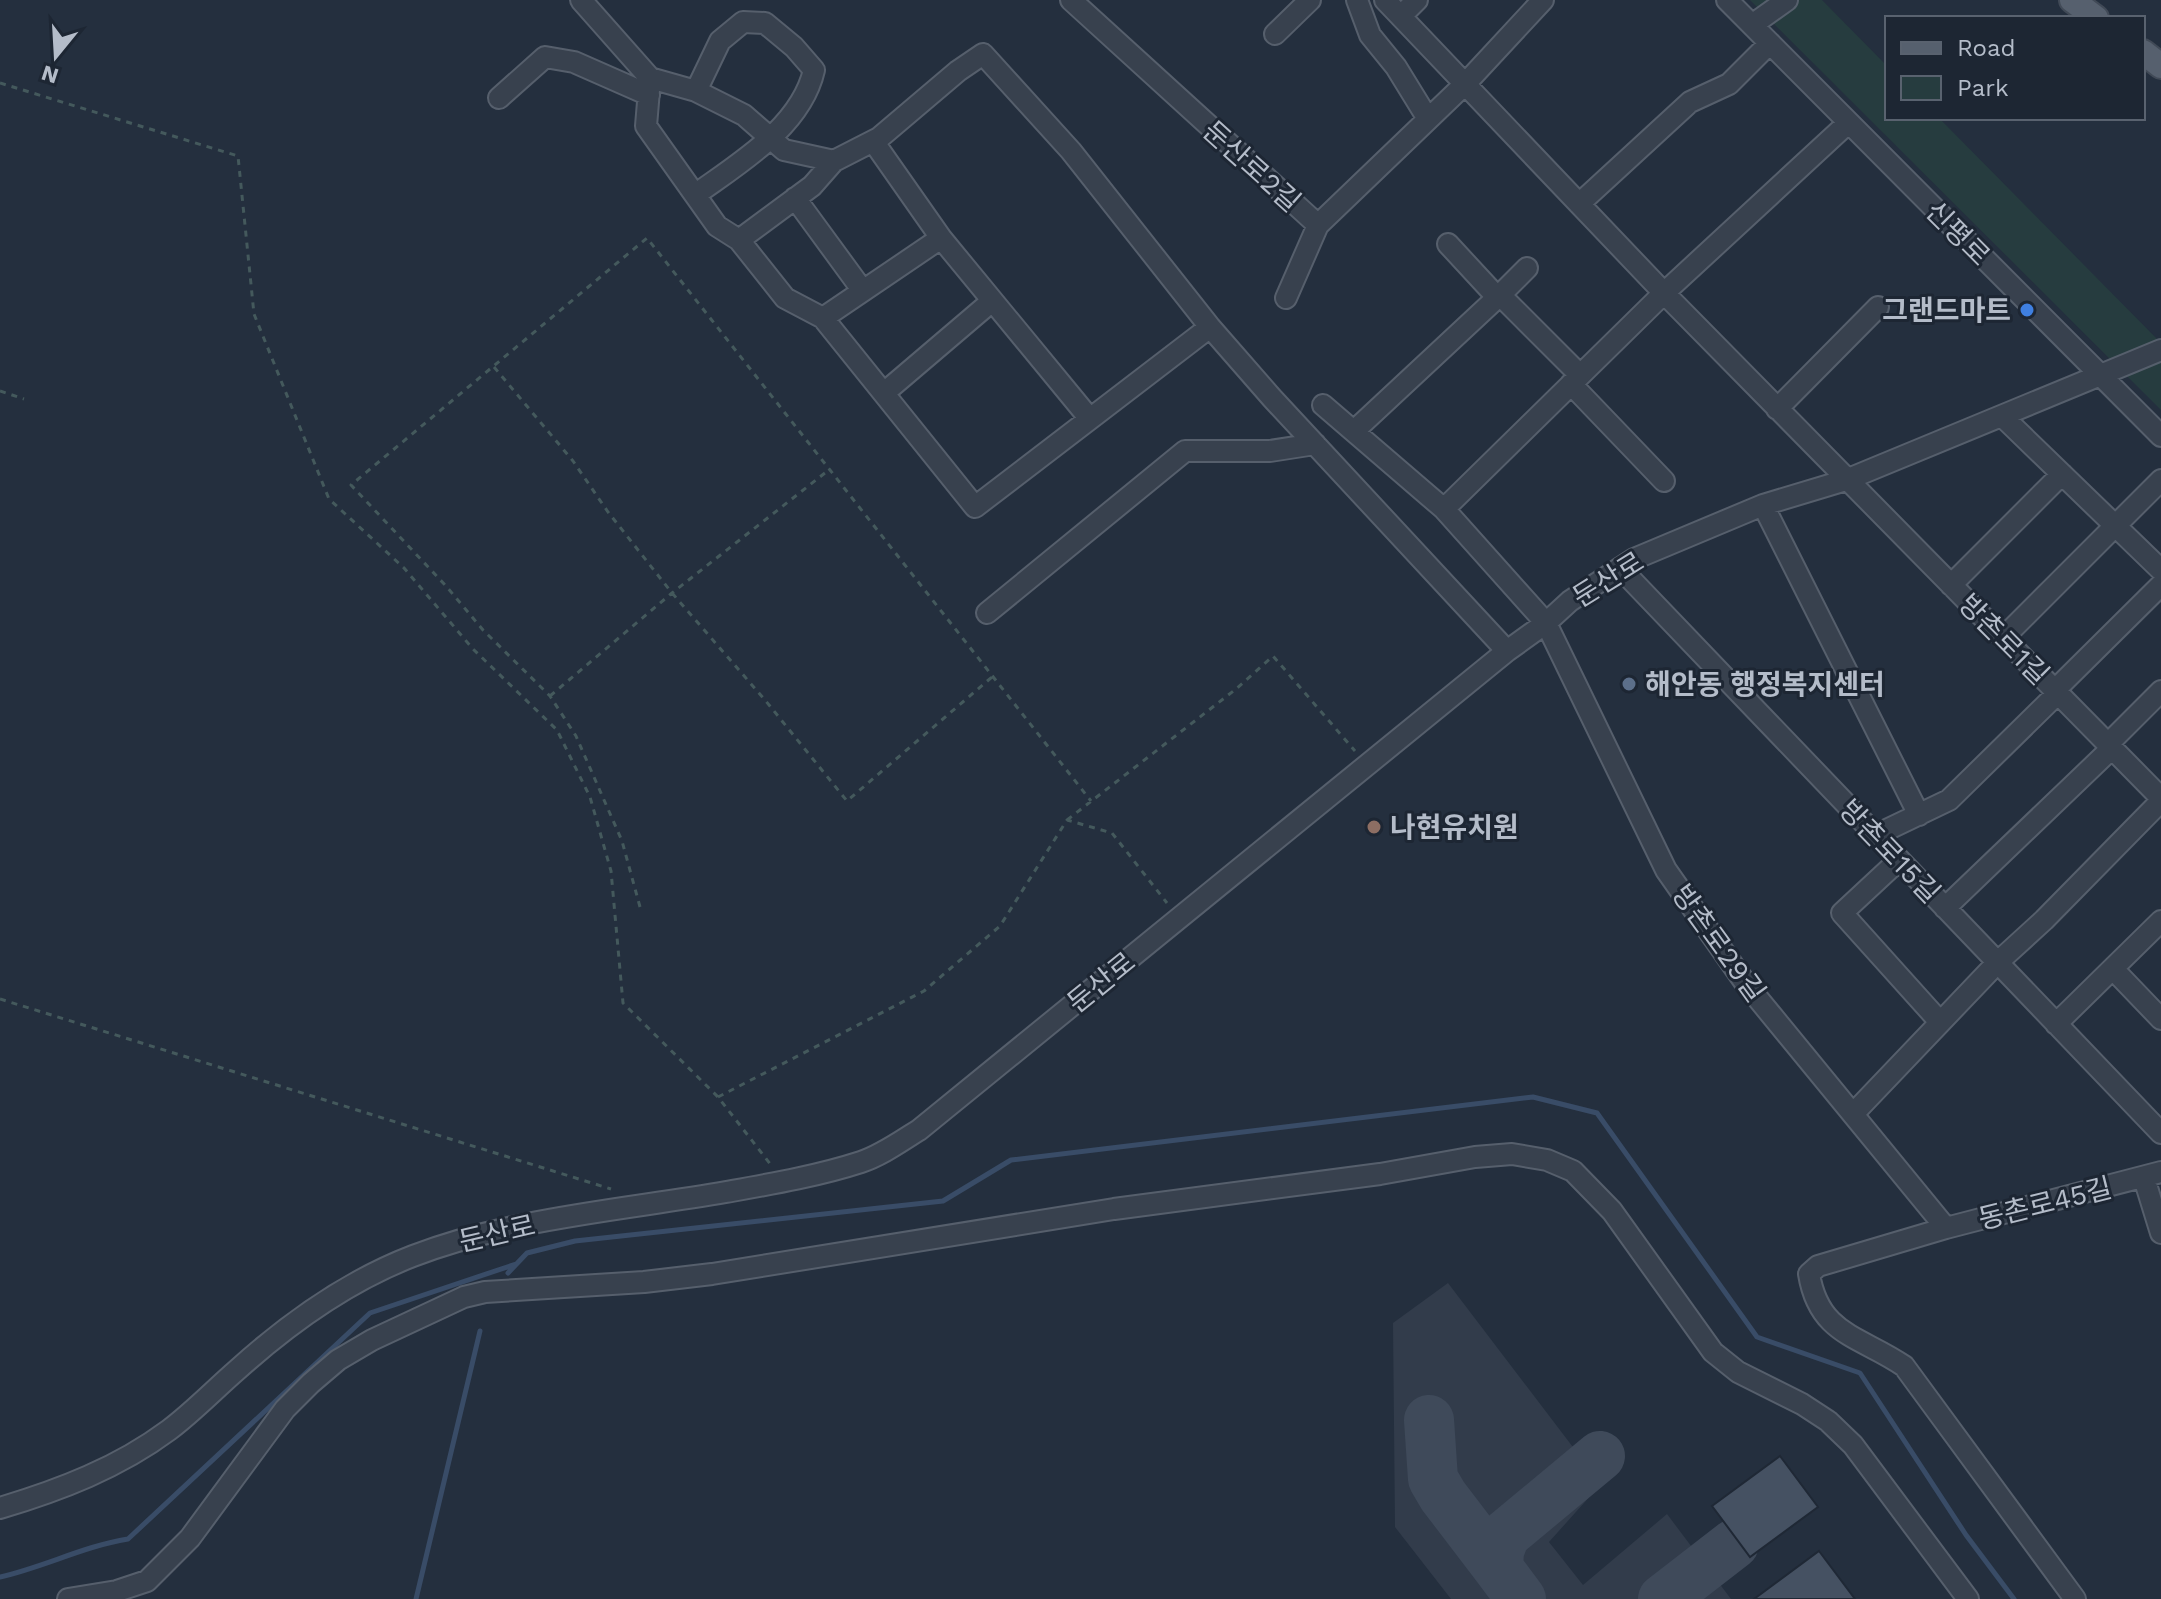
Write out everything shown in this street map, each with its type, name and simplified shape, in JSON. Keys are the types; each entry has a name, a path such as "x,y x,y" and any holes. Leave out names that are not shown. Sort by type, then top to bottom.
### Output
{"main road":[{"path":"2072,0 2093,16"},
{"path":"2145,54 2161,66"}],"street":[{"path":"581,0 650,86 646,126 717,226 739,240 785,298 823,318 975,507 1210,327"},
{"name":"둔산로2길","path":"1071,0 1318,225 1466,83 1543,0"},
{"path":"1275,34 1310,0"},
{"path":"1357,0 1370,35 1396,67 1428,119"},
{"path":"1385,0 1846,480"},
{"path":"1401,16 1417,0"},
{"name":"신평로","path":"1727,0 2161,436"},
{"path":"1752,25 1787,0"},
{"path":"695,195 772,139 810,87 814,70 794,47 765,23 743,22 720,41 696,91"},
{"path":"1579,204 1690,102 1729,84 1770,43"},
{"path":"739,240 812,186 834,161 873,141 983,54 1071,151 1210,327 1507,651"},
{"path":"499,98 545,57 574,62 650,86 696,91 744,115 784,150 834,161"},
{"path":"1323,405 1444,509 1664,293 1848,123"},
{"path":"873,141 941,238 1090,419"},
{"path":"795,198 863,291"},
{"path":"1286,298 1318,225"},
{"path":"823,318 941,238"},
{"path":"1448,244 1576,380 1664,481"},
{"path":"1354,431 1527,268"},
{"path":"884,393 992,301"},
{"path":"1777,409 1878,307"},
{"name":"둔산로","path":"0,1508 63,1487 133,1454 202,1404 236,1370 320,1306 367,1277 409,1257 457,1240 508,1229 784,1181 863,1161 919,1130 1507,651 1570,601 1634,559 1763,505 1846,480 2161,350"},
{"path":"2003,417 2161,570"},
{"path":"987,613 1185,451 1270,451 1315,444"},
{"path":"1951,585 2062,474"},
{"name":"방촌로1길","path":"1846,480 2161,798"},
{"path":"2003,638 2161,480"},
{"path":"1763,505 1919,815"},
{"name":"방촌로29길","path":"1444,509 1546,623 1666,870 1746,984 1946,1228"},
{"name":"방촌로15길","path":"1620,568 2161,1133"},
{"path":"1876,835 1949,800 2161,585"},
{"path":"1945,908 2110,746 2161,691"},
{"path":"1853,1114 2161,798"},
{"path":"1899,860 1842,913 1940,1022"},
{"path":"2056,1024 2161,921"},
{"path":"2114,970 2161,1019"},
{"path":"68,1599 117,1591 147,1581 190,1538 285,1409 311,1383 338,1360 372,1340 464,1297 485,1292 644,1282 712,1274 1114,1209 1512,1154 1547,1160 1573,1171 1593,1188 1713,1352 1738,1372 1802,1404 1845,1437 1878,1476 1968,1599"},
{"name":"동촌로45길","path":"2075,1599 1904,1366 1879,1349 1855,1341 1831,1324 1812,1296 1809,1274 1818,1266 1946,1228 2152,1175 2161,1233"}],"path":[{"path":"0,83 238,156 254,314 329,499 404,568 473,649 557,730 590,797 611,871 623,1003 718,1097 784,1181"},
{"path":"640,907 622,841 576,736 550,696 483,630 351,485 647,238 1091,801"},
{"path":"494,367 573,461 608,512 672,593 847,801 992,677"},
{"path":"0,391 24,399"},
{"path":"550,696 672,593 830,469"},
{"path":"718,1097 924,991 1000,926 1067,820 1236,689 1273,656 1367,766"},
{"path":"1067,820 1112,833 1180,918"},
{"path":"0,999 613,1190"}],"shaded area":[{"path":"1448,1283 1601,1484 1549,1542 1583,1585 1667,1514 1731,1599 1451,1599 1395,1527 1393,1323"}],"green space":[{"path":"1750,0 1822,0 1885,64 1885,120 1941,120 2161,343 2161,410"}],"building":[{"path":"1780,1456 1818,1507 1750,1557 1712,1506"},
{"path":"1819,1551 1855,1599 1754,1599"}],"waterway":[{"path":"508,1273 527,1253 575,1241 943,1201 1011,1160 1533,1097 1597,1113 1757,1337 1860,1373 1966,1535 2014,1599"},
{"path":"0,1577 128,1539 370,1313 516,1264"},
{"path":"416,1599 480,1331"}],"taxiway":[{"path":"1429,1420 1433,1479 1498,1568"},
{"path":"1521,1599 1498,1568 1499,1551 1505,1535 1600,1456"},
{"path":"1663,1599 1734,1544"}],"place":[{"name":"그랜드마트","path":"2027,310"},
{"name":"해안동 행정복지센터","path":"1629,684"},
{"name":"나현유치원","path":"1374,827"}]}
